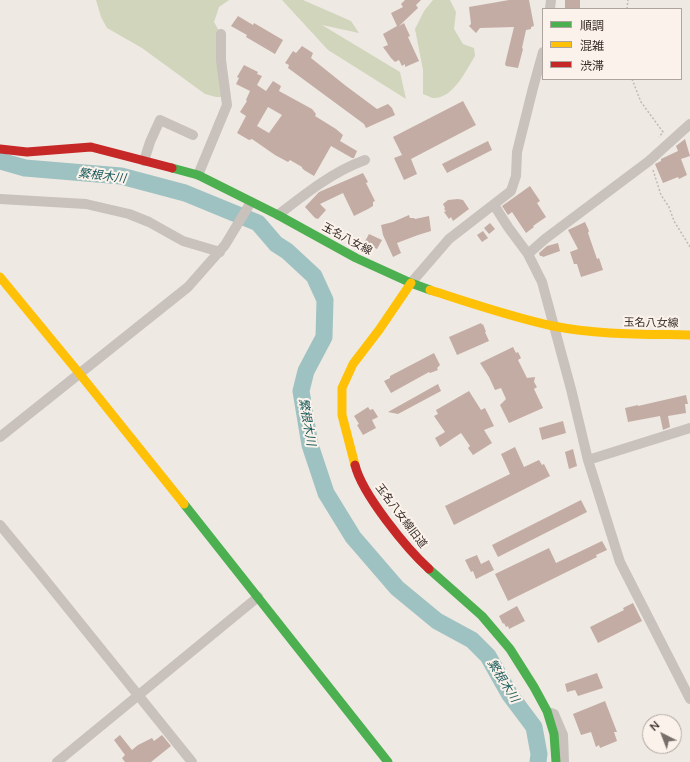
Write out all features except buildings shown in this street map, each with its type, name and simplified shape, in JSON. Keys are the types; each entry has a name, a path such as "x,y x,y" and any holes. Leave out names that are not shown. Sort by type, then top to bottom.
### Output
{"street":[{"path":"198,175 227,105 221,60 221,34"},
{"path":"411,283 449,239 511,191 516,176 517,152 542,56"},
{"path":"144,161 150,142 160,120 193,134"},
{"path":"528,254 545,239 649,161 690,124"},
{"name":"玉名八女線","path":"0,149 27,152 90,147 198,175 248,206 278,215 356,258 411,283 484,308 554,326 617,334 690,336"},
{"path":"278,215 303,195 333,175 365,160"},
{"path":"0,199 86,204 129,214 149,222 183,241 222,249"},
{"path":"494,205 528,254 542,282 571,389 588,460 620,562 690,699"},
{"path":"0,437 188,287 222,249 248,206"},
{"path":"0,277 79,373 388,762"},
{"name":"玉名八女線旧道","path":"411,283 380,330 353,364 342,388 342,415 356,468 371,497 392,527 418,559 482,616 510,649 548,711 554,734 556,762"},
{"path":"588,460 690,428"},
{"path":"0,525 192,762"},
{"path":"56,762 258,597"},
{"path":"548,711 554,714 563,735 564,762"}],"path":[{"path":"632,80 641,102 663,132 659,138"},
{"path":"649,161 661,195 669,207 674,221 690,246"}],"green space":[{"path":"96,0 229,0 219,7 214,22 221,34 225,97 216,97 205,94 142,48 107,28 101,17"},
{"path":"282,0 303,0 351,21 359,33 322,25 400,72 406,99 328,50"},
{"path":"433,0 450,0 456,12 454,29 463,44 474,48 475,56 463,76 452,89 440,97 432,98 423,94 423,70 415,29 424,11"}],"waterway":[{"name":"繁根木川","path":"0,161 25,168 121,176 185,193 258,223 276,244 287,251 314,276 325,300 324,337 306,371 301,391 310,445 326,493 353,537 397,588 437,621 472,640 488,656 510,695 534,727 539,754 538,762"}],"traffic: fast":[{"path":"172,168 198,175 278,215 356,258 430,290"},
{"path":"184,504 388,762"},
{"path":"429,569 482,616 510,649 547,711 554,734 556,762"}],"traffic: slow":[{"path":"0,277 184,504"},
{"path":"355,465 342,415 342,388 353,364 379,330 411,283"},
{"path":"430,290 491,310 570,329 621,334 690,335"}],"traffic: jam":[{"path":"0,149 27,152 91,147 172,168"},
{"path":"355,465 366,491 386,520 429,569"}]}
